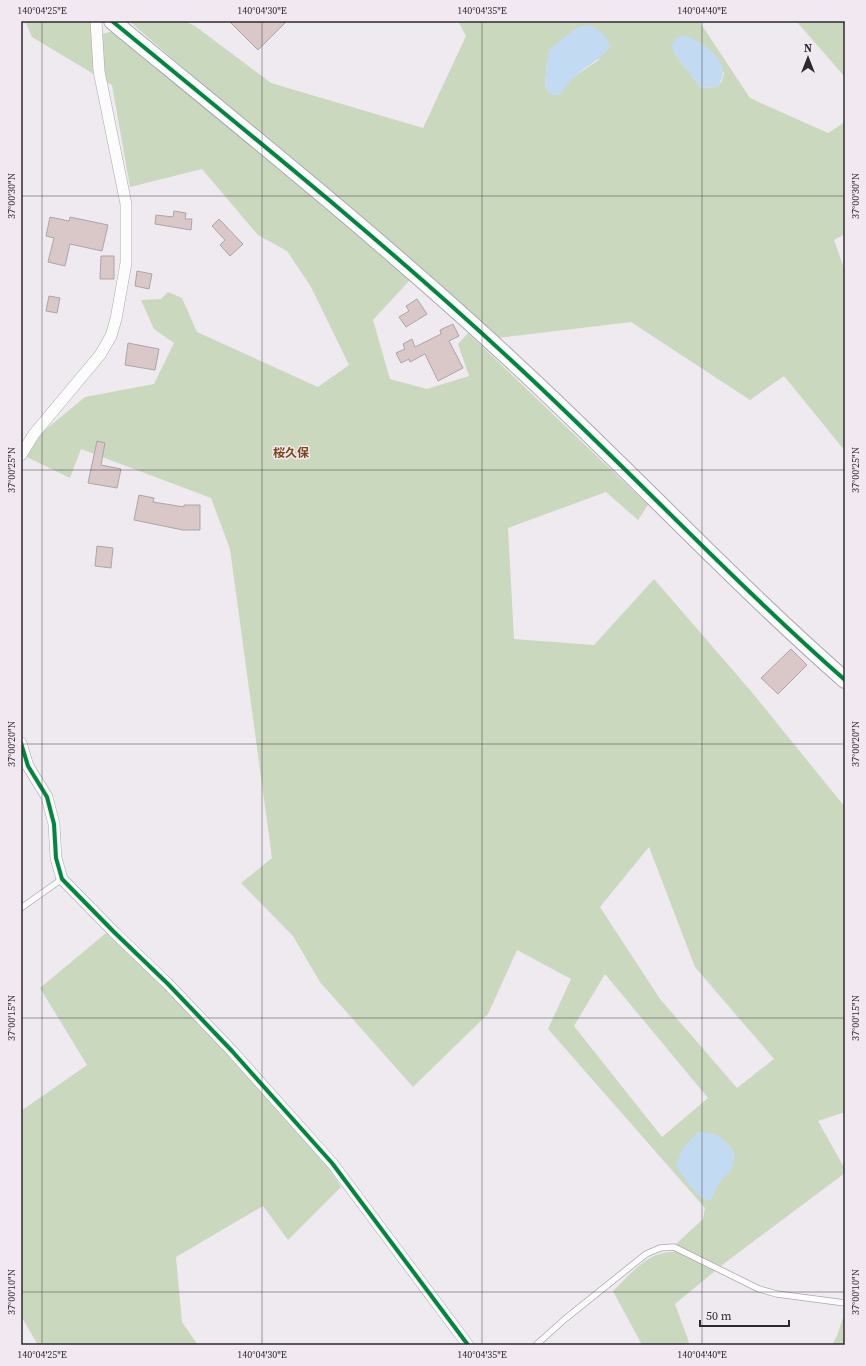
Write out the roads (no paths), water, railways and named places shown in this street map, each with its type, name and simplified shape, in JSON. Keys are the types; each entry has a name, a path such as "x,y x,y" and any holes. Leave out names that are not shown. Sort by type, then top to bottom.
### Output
{"street":[{"path":"21,455 34,434 100,355 111,336 116,318 126,263 126,204 100,71 96,21"},
{"path":"112,21 411,270 491,341 802,642 845,680"},
{"path":"21,743 28,766 47,797 54,824 56,858 62,879 173,990 232,1052 332,1163 468,1345"}],"lane":[{"path":"21,908 62,879"},
{"path":"536,1345 565,1319 646,1254 660,1248 674,1247 759,1289 777,1294 845,1303"}],"water":[{"path":"590,25 605,37 610,48 573,78 559,94 553,96 548,92 545,84 550,49 575,29 581,26"},
{"path":"682,35 707,47 720,61 722,78 717,87 701,88 674,53 672,47 674,40"},
{"path":"698,1132 711,1133 720,1136 735,1153 732,1169 719,1183 711,1200 704,1200 688,1184 676,1166 682,1149"}],"district":[{"name":"桜久保","path":"291,453"}]}
